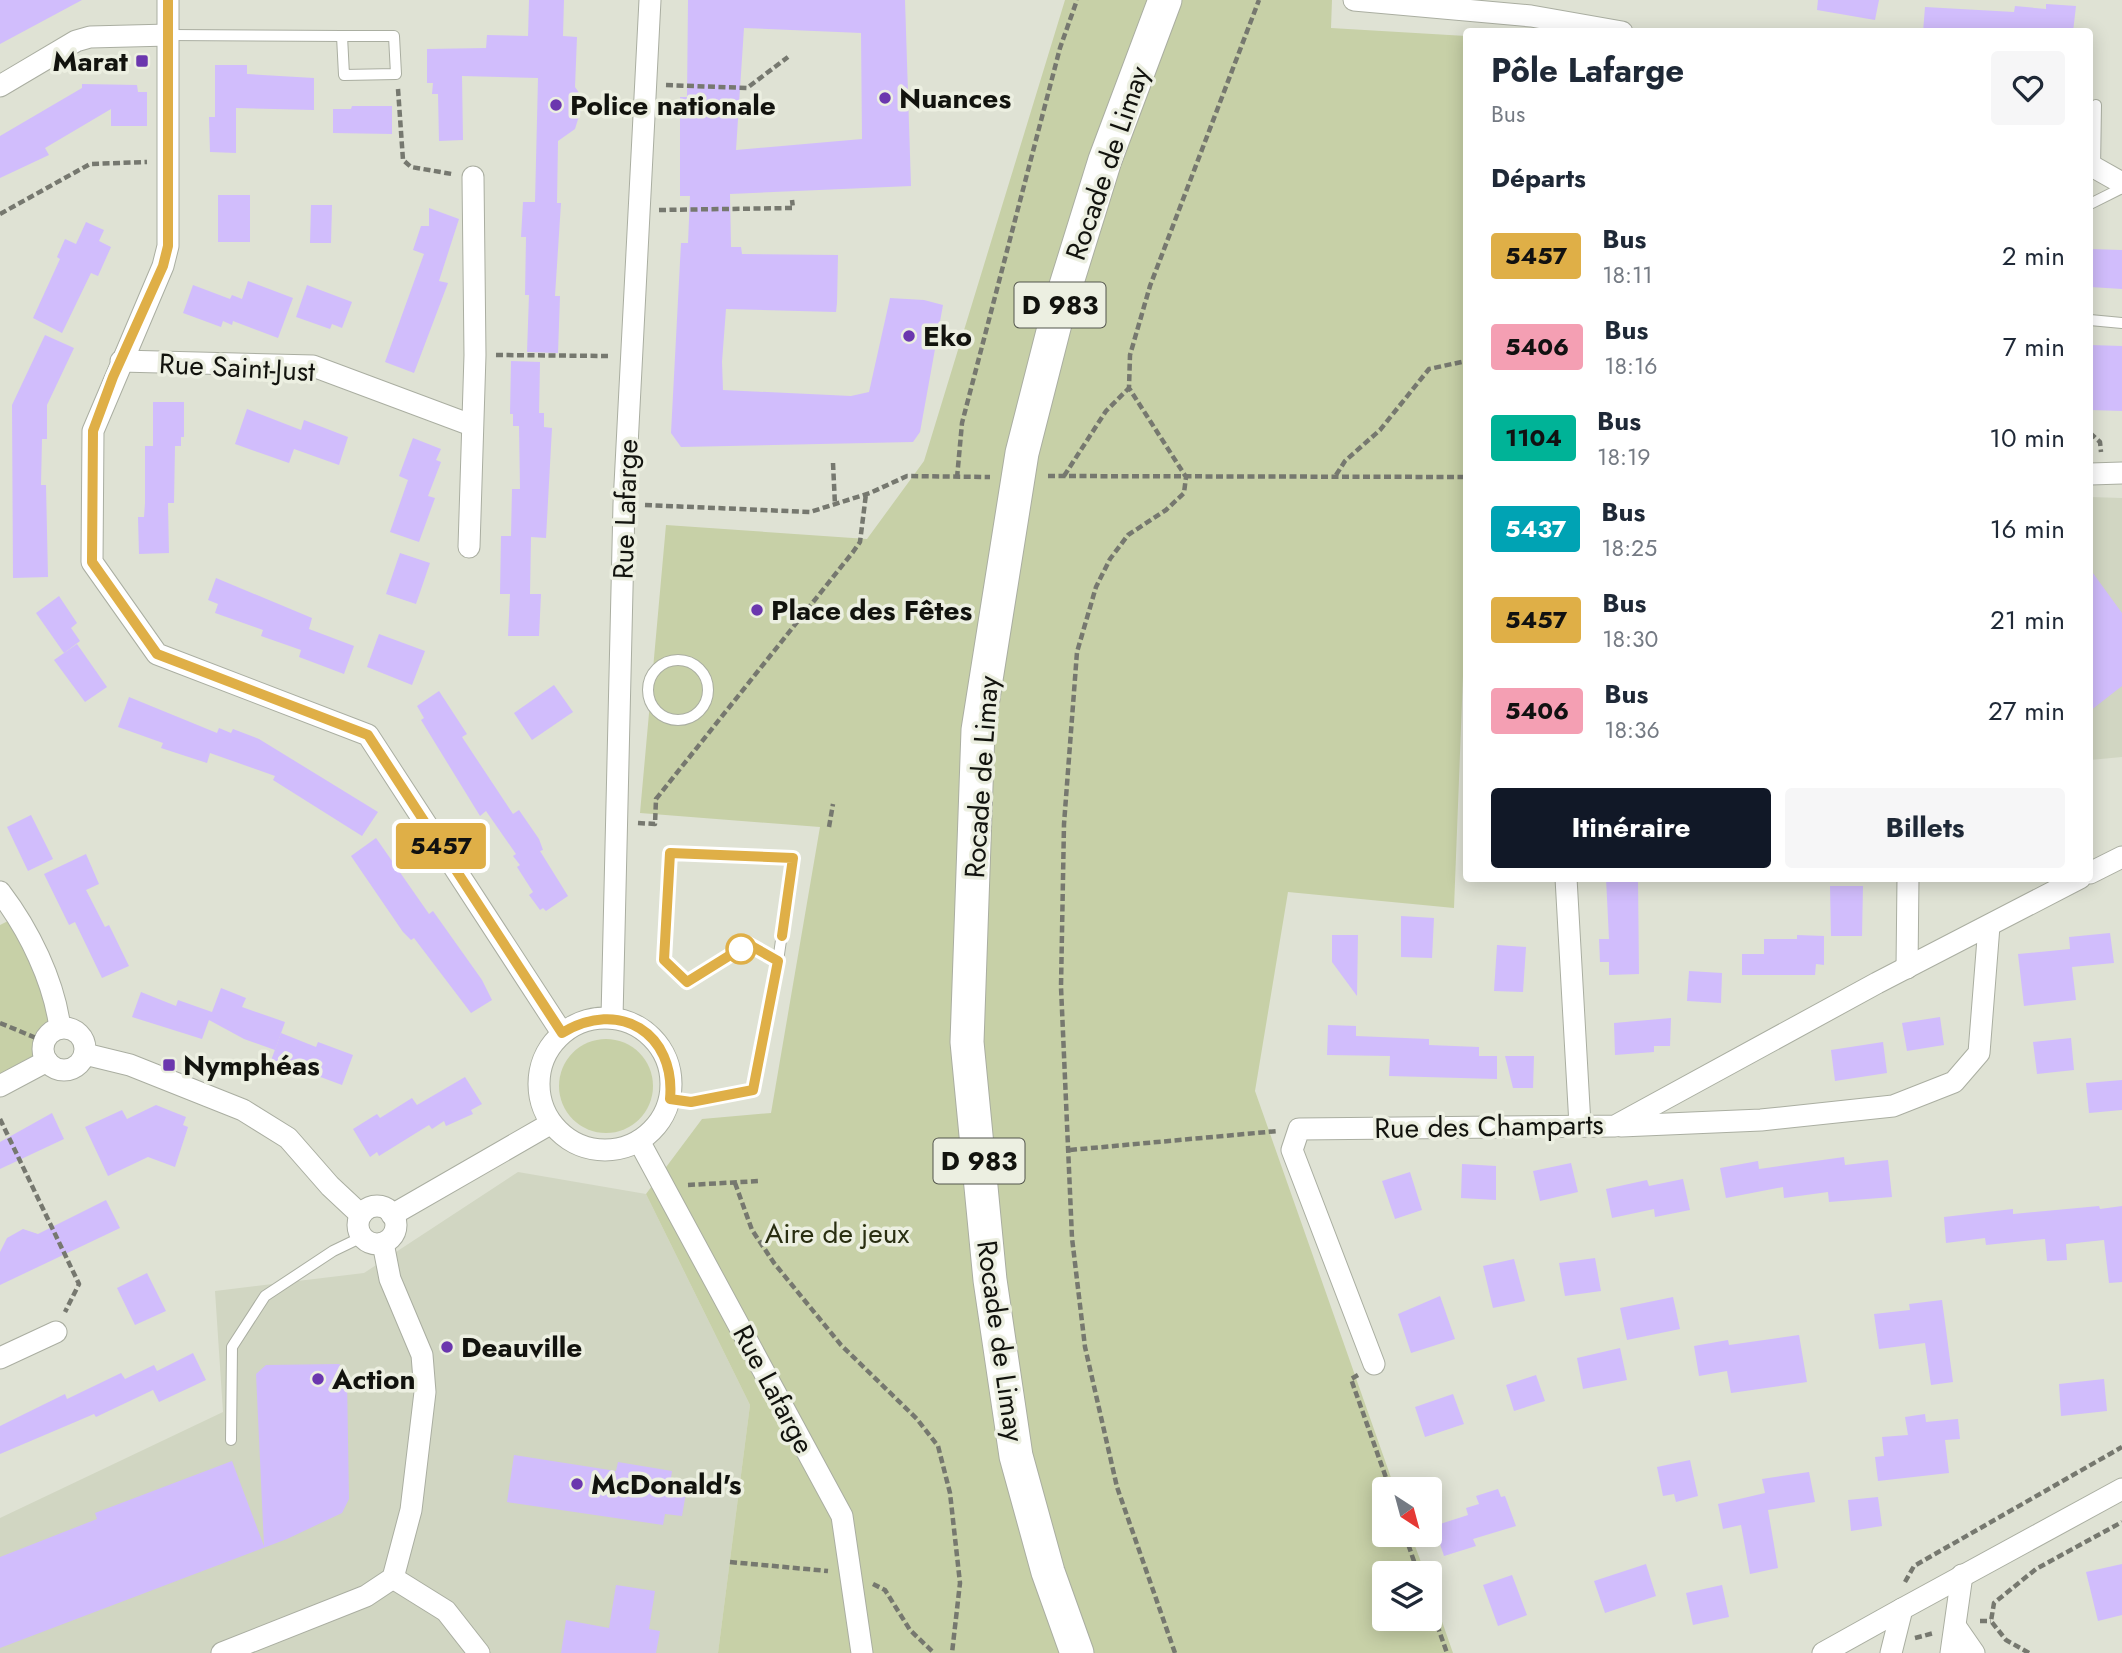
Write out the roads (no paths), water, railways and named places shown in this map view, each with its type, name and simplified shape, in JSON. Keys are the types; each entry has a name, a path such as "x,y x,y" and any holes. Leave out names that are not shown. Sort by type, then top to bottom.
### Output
{"main road":[{"name":"Rocade de Limay","path":"1077,1653 1048,1572 1016,1456 990,1280 967,1042 978,730 1022,453 1059,308 1105,160 1165,0"},
{"name":"Rocade de Limay","path":"1048,1572 1062,1653"}],"street":[{"path":"168,0 169,162 166,257 93,431 92,562 157,654 368,735 562,1033"},
{"name":"Rue Lafarge","path":"612,1018 633,694 624,504 650,0"},
{"path":"1354,0 1576,28"},
{"path":"0,86 76,41 90,37 169,35"},
{"path":"2093,168 2122,186"},
{"path":"469,547 475,355 473,177"},
{"name":"Rue Saint-Just","path":"121,361 313,366 471,425"},
{"path":"2093,474 2122,473"},
{"path":"2093,872 2122,857"},
{"path":"1566,882 1580,1125"},
{"path":"1907,968 1908,882"},
{"name":"Rue des Champarts","path":"1374,1364 1292,1150 1299,1129 1615,1126 2072,882"},
{"path":"0,892 9,921 54,996 45,1041 64,1070 77,1066 85,1054 83,1040 79,1034 45,1041 0,1086"},
{"path":"1615,1126 1761,1120 1893,1106 1954,1082 1979,1053 1989,926"},
{"path":"594,1018 612,1018 630,1022 659,1045 668,1062 670,1099 658,1123 639,1141 621,1149 601,1151 582,1147 564,1138 550,1124 541,1106 538,1086 540,1066 549,1048 562,1033 594,1018"},
{"path":"85,1054 130,1065 243,1110 288,1138 330,1186 361,1215"},
{"path":"392,1215 550,1124"},
{"name":"Rue Lafarge","path":"639,1141 842,1516 862,1653"},
{"path":"376,1206 392,1215 394,1231 383,1243 371,1243 362,1237 358,1226 361,1215 376,1206"},
{"path":"222,1653 366,1596 393,1578 411,1510 425,1392 422,1355 390,1279 383,1243"},
{"path":"0,1358 56,1332"},
{"path":"1824,1653 2122,1489"},
{"path":"1951,1653 1955,1604 1962,1575"},
{"path":"393,1578 446,1611 479,1653"},
{"path":"1892,1648 1902,1609"},
{"path":"1955,1627 1974,1653"}],"lane":[{"path":"169,35 394,36 396,74 344,75 342,36"},
{"path":"2093,152 2096,106"},
{"path":"2093,202 2122,186"},
{"path":"2093,320 2122,323"},
{"path":"678,660 697,667 707,684 707,694 699,711 682,720 664,717 633,694 659,667 678,660"},
{"path":"670,1099 691,1102 753,1090 778,961 793,858 670,853 664,960 687,982 748,944 778,961"},
{"path":"231,1440 232,1347 258,1306 265,1296 333,1251 362,1237"}],"place":[{"name":"Marat","path":"142,61"},
{"name":"Nuances","path":"885,98"},
{"name":"Police nationale","path":"556,105"},
{"name":"Eko","path":"909,336"},
{"name":"Place des Fêtes","path":"757,610"},
{"name":"Nymphéas","path":"169,1065"},
{"name":"Deauville","path":"447,1347"},
{"name":"Action","path":"318,1379"},
{"name":"McDonald's","path":"577,1484"}],"park label":[{"name":"Aire de jeux","path":"837,1233"}]}
